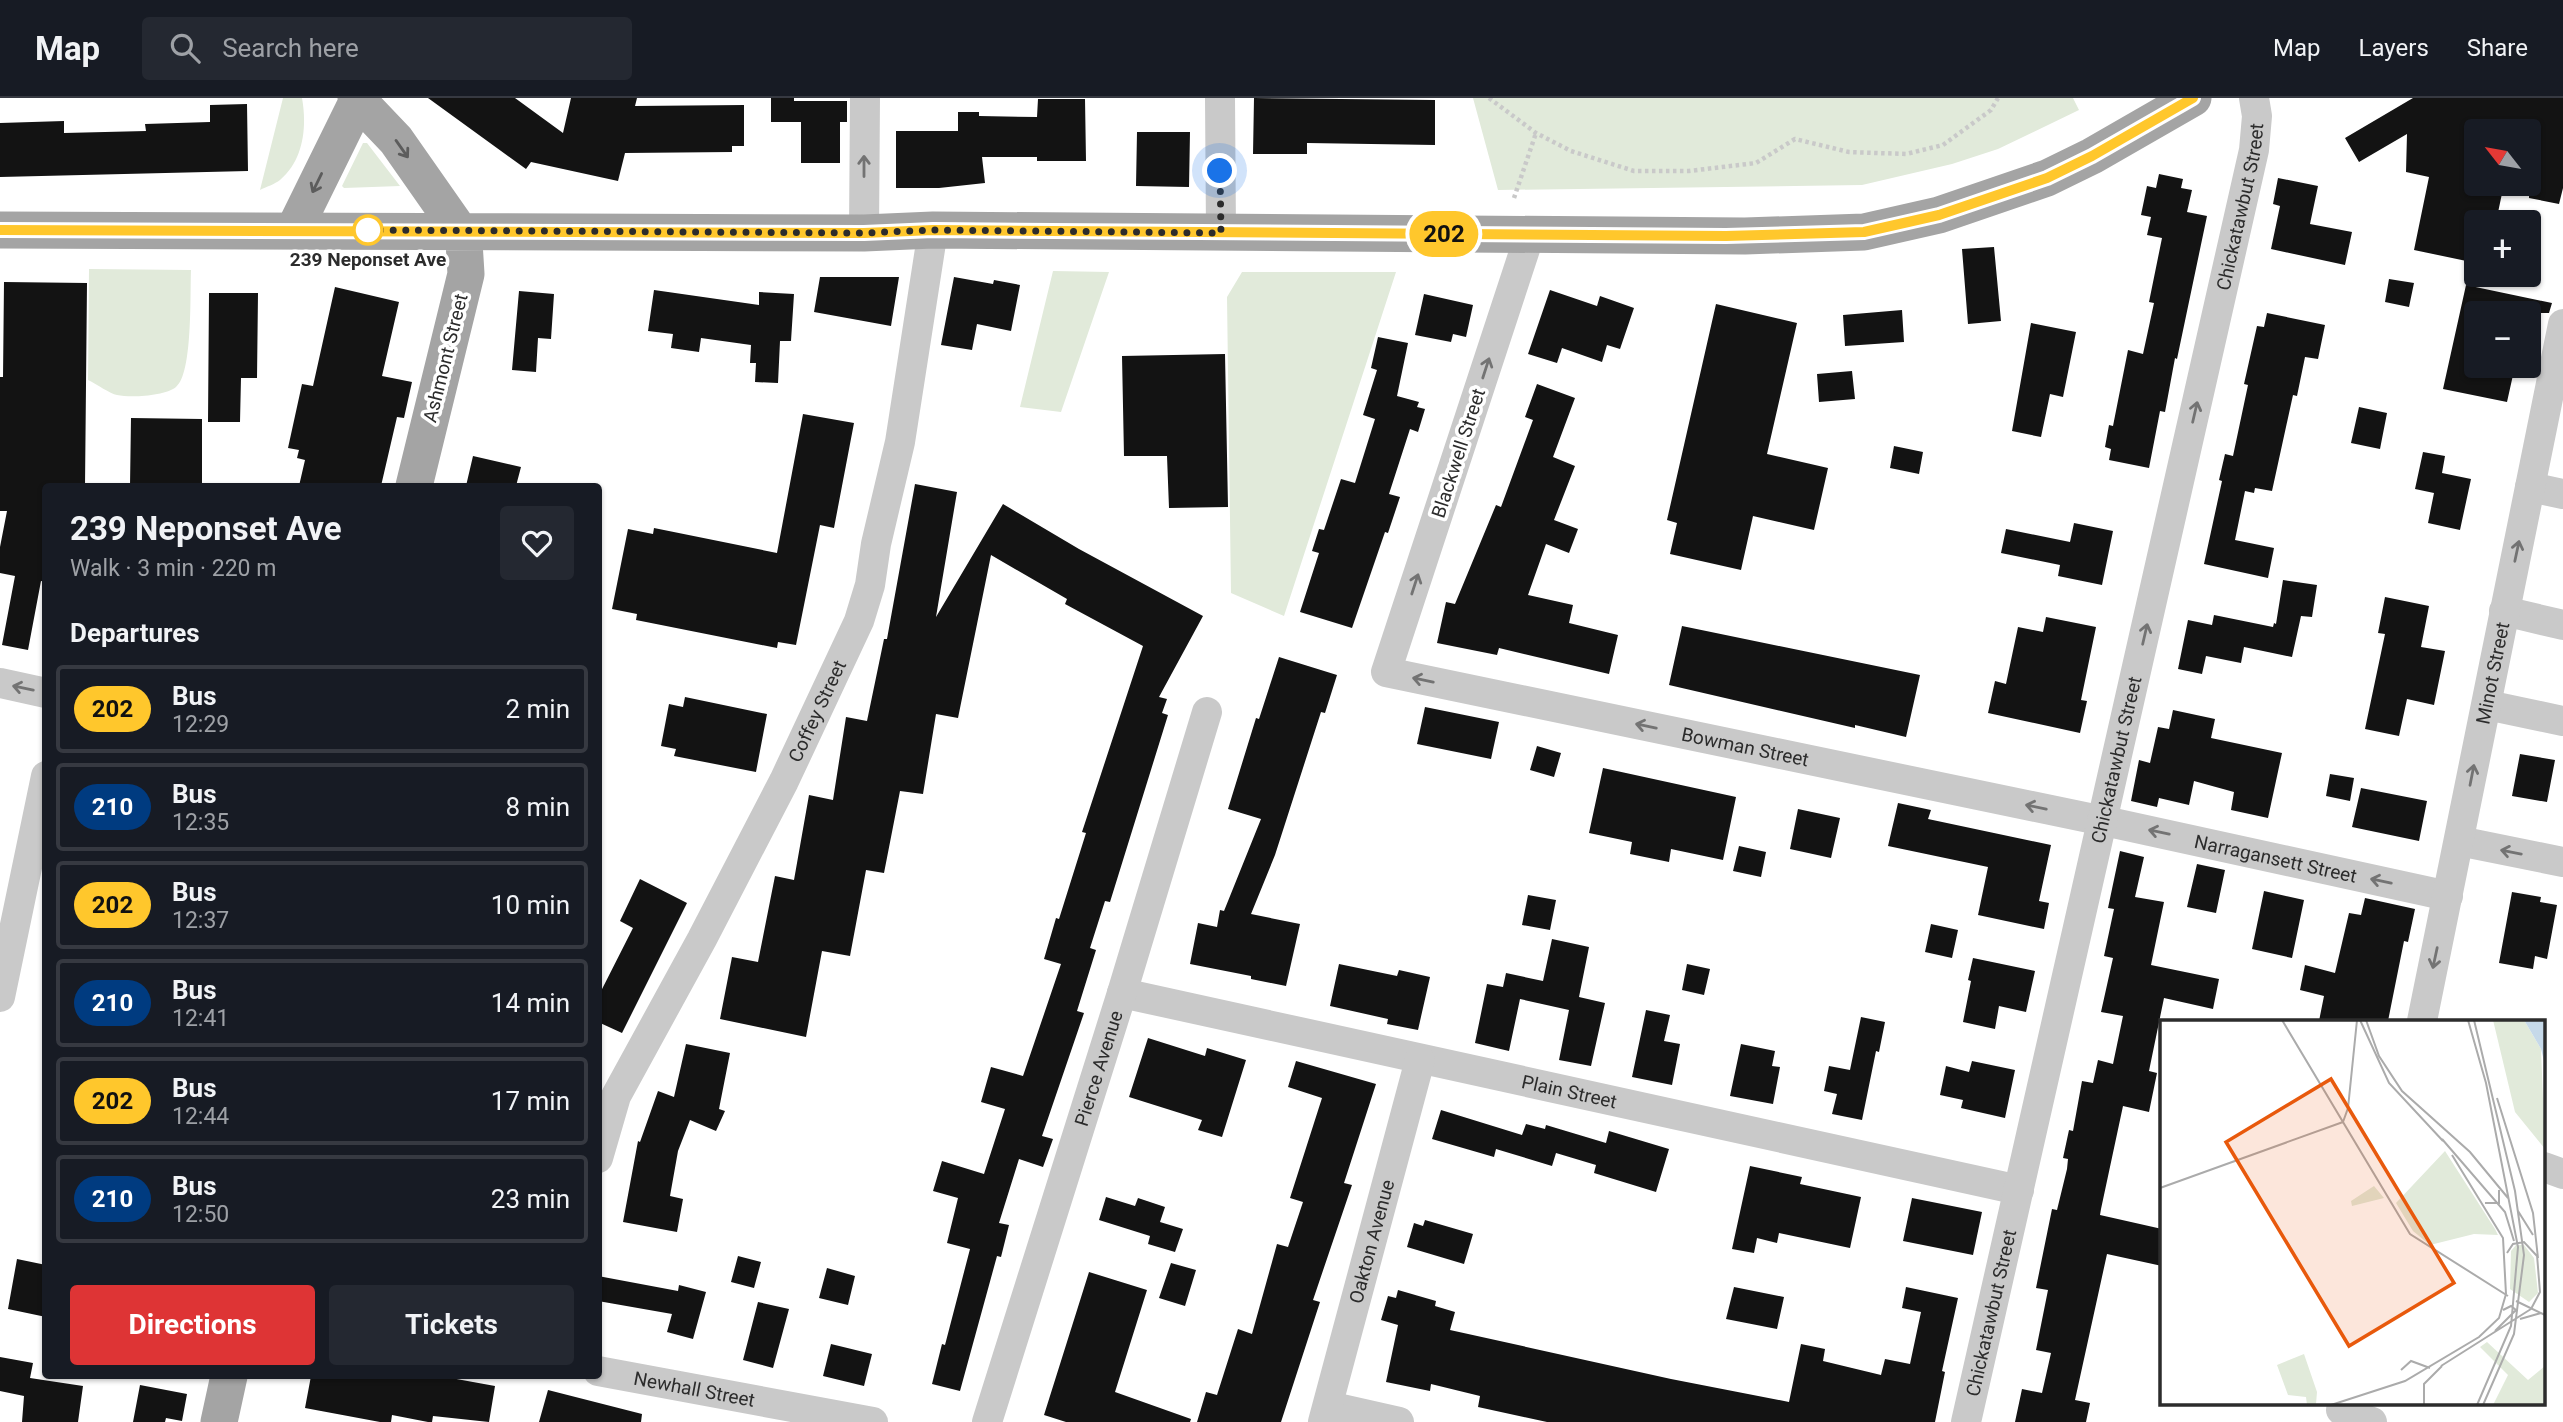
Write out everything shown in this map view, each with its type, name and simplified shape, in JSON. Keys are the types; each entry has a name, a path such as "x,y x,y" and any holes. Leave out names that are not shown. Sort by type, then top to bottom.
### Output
{"main road":[{"path":"0,230 864,233 933,230 1745,236 1864,232 1939,215 2047,178 2092,156 2193,98"},
{"path":"294,230 357,99 396,140 459,230"},
{"name":"Ashmont Street","path":"415,483 466,274 464,242 459,230"},
{"path":"219,1422 228,1379"}],"street":[{"path":"864,233 865,98"},
{"path":"1220,98 1221,233"},
{"name":"Chickatawbut Street","path":"1966,1422 2254,150 2257,116 2254,98"},
{"name":"Coffey Street","path":"602,1144 616,1096 784,781 859,621 870,585 876,544 900,442 933,230"},
{"name":"Blackwell Street","path":"1386,672 1530,234"},
{"name":"Minot Street","path":"2422,1020 2563,324"},
{"path":"2530,487 2563,494"},
{"path":"2504,611 2563,625"},
{"name":"Bowman Street","path":"1386,672 2103,820"},
{"path":"0,683 42,692"},
{"path":"2487,705 2563,720"},
{"name":"Pierce Avenue","path":"987,1422 1207,712"},
{"path":"1,983 42,794"},
{"name":"Narragansett Street","path":"2103,820 2448,896"},
{"path":"2459,841 2563,862"},
{"name":"Plain Street","path":"1122,993 2019,1190"},
{"name":"Oakton Avenue","path":"1326,1414 1420,1060"},
{"path":"2546,1168 2563,1174"},
{"name":"Newhall Street","path":"602,1372 778,1413 873,1422"},
{"path":"2341,1412 2372,1422"},
{"path":"1326,1414 1399,1422"}],"path":[{"path":"1489,98 1536,133 1571,150 1634,171 1689,171 1756,163 1796,139 1849,152 1906,154 1943,145 1991,110 1998,98"},
{"path":"1514,198 1536,133"}],"green space":[{"path":"283,98 302,98 302,142 288,172 278,181 260,190"},
{"path":"1473,98 2073,98 2079,110 1998,149 1952,164 1862,185 1498,190"},
{"path":"363,143 367,143 400,186 342,186"},
{"path":"89,269 191,270 188,350 181,379 176,387 156,394 123,396 111,393 88,380"},
{"path":"1053,271 1109,272 1061,412 1020,407"},
{"path":"1242,272 1396,272 1284,616 1231,593 1227,297"}],"building":[{"path":"428,98 515,98 563,133 571,98 637,98 635,106 744,105 744,146 732,146 732,152 625,153 618,181 531,162 526,169"},
{"path":"771,98 847,101 847,122 840,122 840,163 801,163 801,122 771,122"},
{"path":"1254,98 1435,100 1435,145 1307,143 1307,154 1253,154"},
{"path":"2413,98 2563,98 2563,188 2559,204 2529,198 2541,196 2541,119 2464,119 2464,196 2501,196 2499,210 2464,210 2464,260 2414,250 2429,177 2406,172 2407,134 2359,162 2345,138"},
{"path":"1038,99 1085,99 1086,161 1037,161 1037,157 982,157 985,183 939,188 896,188 896,131 958,131 958,112 979,112 979,116 1037,117"},
{"path":"247,104 248,171 0,177 0,123 64,121 64,133 146,131 145,124 210,122 210,105"},
{"path":"1137,132 1190,132 1189,187 1136,186"},
{"path":"2159,174 2183,179 2181,188 2192,190 2187,212 2207,216 2165,412 2160,411 2149,468 2109,460 2111,449 2105,447 2109,425 2113,426 2128,350 2143,354 2154,303 2149,302 2162,238 2147,235 2151,217 2141,215 2147,186 2156,188"},
{"path":"2278,178 2318,186 2310,224 2352,232 2345,265 2271,249 2280,206 2273,204"},
{"path":"1994,247 2001,321 1968,324 1962,249"},
{"path":"820,277 899,277 891,326 814,312"},
{"path":"954,277 993,284 994,280 1020,285 1011,331 977,324 972,350 941,345"},
{"path":"2389,279 2414,283 2409,307 2385,302"},
{"path":"4,282 87,283 85,483 42,483 42,581 28,650 2,645 15,576 0,573 0,547 7,511 0,511 0,377 3,377"},
{"path":"335,287 399,302 382,376 412,382 404,418 397,417 382,483 300,483 305,460 297,458 299,450 288,448 302,384 313,386"},
{"path":"2466,287 2552,303 2549,313 2541,313 2541,301 2464,301 2464,378 2512,378 2507,402 2443,389"},
{"path":"654,290 759,305 759,292 794,294 791,341 780,341 778,383 755,382 756,363 750,363 751,345 701,338 699,352 671,348 673,334 648,331"},
{"path":"1550,290 1597,306 1600,296 1634,308 1620,349 1607,345 1602,362 1562,348 1557,363 1528,354"},
{"path":"519,291 554,294 551,339 538,338 536,372 512,370"},
{"path":"209,293 258,293 257,378 241,378 240,422 208,422"},
{"path":"1424,294 1473,305 1466,337 1453,334 1451,342 1415,335"},
{"path":"1716,304 1797,323 1767,454 1828,468 1814,530 1753,516 1741,570 1670,554 1677,523 1667,520"},
{"path":"1902,310 1904,342 1845,346 1843,315"},
{"path":"2267,313 2325,325 2318,359 2305,357 2297,396 2293,395 2272,491 2255,488 2254,493 2245,491 2235,540 2274,548 2268,578 2204,564 2222,481 2219,480 2225,454 2233,456 2248,385 2244,384 2257,326 2264,327"},
{"path":"2031,323 2076,332 2063,397 2050,394 2041,437 2012,431"},
{"path":"1378,337 1408,343 1397,396 1419,402 1417,407 1425,409 1418,432 1410,429 1389,494 1400,497 1352,628 1300,612 1319,553 1312,551 1319,529 1324,530 1341,479 1355,483 1375,419 1363,415 1377,370 1371,368"},
{"path":"1225,354 1228,507 1169,508 1167,456 1124,456 1122,356"},
{"path":"1852,371 1855,399 1819,402 1817,374"},
{"path":"1537,384 1575,398 1553,457 1575,466 1554,520 1578,529 1569,553 1546,544 1528,595 1573,605 1569,623 1618,635 1609,674 1499,648 1497,655 1437,643 1446,602 1455,604 1496,505 1501,507 1533,420 1525,417"},
{"path":"2359,407 2387,413 2380,449 2351,443"},
{"path":"803,414 854,423 834,528 820,525 796,645 778,642 777,648 636,620 637,614 612,609 628,529 653,534 654,528 777,553"},
{"path":"131,418 202,419 202,483 130,483"},
{"path":"1894,446 1923,452 1919,474 1890,468"},
{"path":"2423,452 2445,456 2442,473 2471,479 2460,530 2428,523 2434,493 2415,489"},
{"path":"473,456 521,467 517,483 467,483"},
{"path":"915,484 957,492 936,617 1003,504 1079,549 1203,616 1159,697 1167,699 1162,713 1168,715 1110,902 1105,901 1090,948 1096,950 1077,1011 1084,1013 1042,1136 1053,1139 1043,1167 1019,1159 999,1223 1009,1225 1001,1257 997,1256 960,1391 932,1384 970,1249 947,1243 958,1198 933,1191 942,1161 984,1174 1005,1109 981,1102 991,1067 1023,1076 1061,964 1044,959 1056,918 1059,919 1086,833 1082,832 1143,646 1065,604 1067,599 991,555 958,718 936,714 923,794 900,791 884,873 866,870 850,956 822,951 806,1037 720,1019 732,957 758,962 775,876 794,880 809,795 833,800 846,717 867,721 884,639 887,639"},
{"path":"2074,523 2113,531 2102,585 2058,576 2060,565 2001,553 2006,529 2070,542"},
{"path":"2283,580 2317,585 2312,617 2301,616 2292,657 2244,647 2241,663 2206,656 2202,674 2178,669 2188,620 2212,625 2214,615 2273,627 2274,623 2276,624"},
{"path":"2385,597 2429,606 2421,647 2445,651 2434,705 2407,699 2399,736 2365,729 2385,634 2378,633"},
{"path":"2046,617 2096,627 2081,700 2087,701 2080,733 1988,713 1995,681 2006,684 2018,627 2043,632"},
{"path":"1682,626 1920,675 1906,737 1855,725 1855,728 1669,685"},
{"path":"1279,657 1337,675 1325,713 1321,712 1275,855 1251,914 1300,924 1286,986 1190,964 1198,923 1217,927 1220,910 1224,911 1261,819 1228,809 1256,718 1259,719"},
{"path":"685,697 767,714 756,772 674,756 676,749 661,746 669,704 683,707"},
{"path":"1425,707 1499,722 1491,759 1417,744"},
{"path":"2173,710 2215,719 2211,738 2282,753 2268,818 2231,810 2234,792 2194,781 2189,805 2159,798 2157,807 2131,801 2139,760 2150,763 2158,727 2169,729"},
{"path":"1537,746 1561,753 1554,777 1530,770"},
{"path":"2520,754 2555,760 2547,802 2512,796"},
{"path":"1603,768 1736,797 1723,860 1671,849 1669,862 1630,854 1632,842 1589,833"},
{"path":"2330,774 2354,778 2350,801 2326,796"},
{"path":"2361,788 2427,801 2419,841 2352,827"},
{"path":"1898,803 1931,810 1928,819 2051,845 2039,901 2049,903 2044,929 1978,915 1988,867 1888,846"},
{"path":"1798,809 1840,818 1831,858 1790,849"},
{"path":"1739,846 1766,852 1761,877 1733,871"},
{"path":"2120,851 2144,857 2135,897 2164,902 2151,965 2219,979 2213,1009 2164,998 2149,1071 2157,1073 2149,1112 2123,1106 2101,1209 2100,1215 2160,1229 2160,1266 2107,1254 2075,1400 2090,1403 2086,1422 2015,1422 2022,1389 2042,1393 2051,1353 2036,1350 2048,1290 2036,1288 2052,1209 2057,1210 2067,1169 2068,1159 2063,1158 2069,1130 2073,1131 2082,1081 2093,1083 2098,1060 2113,1064 2123,1016 2101,1012 2113,958 2104,956 2114,909 2108,908"},
{"path":"2197,864 2225,870 2216,913 2187,907"},
{"path":"640,879 687,903 622,1033 602,1024 602,989 633,928 620,921"},
{"path":"2264,891 2304,900 2292,958 2252,949"},
{"path":"2512,892 2541,897 2540,902 2557,905 2547,959 2535,956 2533,969 2499,963"},
{"path":"1528,895 1556,900 1550,930 1522,925"},
{"path":"2365,898 2415,909 2408,942 2404,941 2388,1020 2319,1020 2324,996 2300,990 2305,965 2335,973 2349,913 2361,915"},
{"path":"1931,924 1958,930 1952,958 1925,952"},
{"path":"1552,939 1589,947 1579,997 1605,1003 1591,1066 1559,1060 1569,1010 1520,999 1509,1051 1475,1043 1487,984 1503,987 1506,973 1543,981"},
{"path":"1973,958 2035,971 2026,1012 1999,1006 1995,1029 1963,1022"},
{"path":"1339,964 1397,976 1399,970 1430,977 1418,1030 1387,1024 1388,1019 1330,1006"},
{"path":"1687,964 1710,969 1704,995 1682,990"},
{"path":"1646,1010 1670,1015 1664,1041 1680,1044 1672,1085 1632,1077"},
{"path":"1861,1017 1885,1022 1879,1052 1876,1051 1862,1120 1832,1114 1837,1094 1824,1091 1829,1066 1850,1070"},
{"path":"1148,1038 1205,1056 1207,1048 1246,1060 1222,1137 1198,1130 1202,1120 1129,1097"},
{"path":"686,1044 730,1053 719,1109 725,1111 716,1131 690,1120 678,1151 670,1196 683,1199 677,1232 623,1222 638,1141 640,1142 658,1091 674,1097"},
{"path":"1741,1044 1775,1051 1772,1066 1780,1067 1773,1104 1730,1096"},
{"path":"1296,1061 1376,1084 1344,1183 1352,1185 1313,1300 1320,1302 1281,1422 1197,1422 1206,1392 1217,1395 1238,1329 1252,1334 1277,1244 1288,1247 1303,1202 1290,1198 1322,1098 1288,1087"},
{"path":"1972,1061 2015,1070 2005,1118 1961,1108 1963,1100 1940,1095 1946,1066 1969,1072"},
{"path":"1441,1110 1522,1135 1526,1124 1545,1129 1546,1125 1606,1143 1609,1131 1669,1149 1656,1192 1594,1173 1596,1165 1556,1153 1552,1166 1496,1149 1494,1157 1432,1139"},
{"path":"1750,1166 1802,1177 1800,1184 1861,1197 1850,1248 1779,1233 1777,1243 1757,1238 1754,1253 1732,1249"},
{"path":"1106,1197 1135,1206 1138,1198 1165,1207 1160,1222 1183,1229 1175,1252 1148,1244 1150,1236 1099,1220"},
{"path":"1912,1198 1982,1212 1973,1255 1903,1241"},
{"path":"1425,1220 1473,1234 1464,1264 1407,1247 1414,1223 1423,1226"},
{"path":"738,1256 761,1262 754,1288 731,1282"},
{"path":"17,1259 42,1264 42,1316 8,1309"},
{"path":"1171,1263 1196,1270 1185,1306 1159,1298"},
{"path":"827,1268 855,1276 848,1305 819,1298"},
{"path":"1089,1272 1147,1290 1115,1392 1191,1419 1190,1422 1066,1422 1044,1415"},
{"path":"602,1277 678,1291 679,1285 706,1292 693,1339 667,1332 672,1314 602,1302"},
{"path":"1734,1287 1784,1297 1777,1329 1726,1319"},
{"path":"1906,1287 1958,1298 1942,1371 1945,1372 1935,1422 1547,1422 1478,1407 1480,1396 1431,1384 1430,1391 1386,1382 1398,1325 1381,1320 1388,1296 1396,1298 1398,1290 1436,1301 1435,1306 1455,1312 1450,1330 1789,1402 1801,1344 1825,1349 1823,1361 1881,1375 1885,1359 1910,1364 1921,1312 1902,1308"},
{"path":"758,1302 789,1309 773,1368 743,1360"},
{"path":"831,1344 872,1354 864,1386 823,1376"},
{"path":"0,1357 33,1363 30,1378 83,1386 78,1422 22,1422 24,1396 0,1391"},
{"path":"310,1379 456,1379 495,1386 489,1422 433,1416 432,1422 428,1422 392,1415 391,1422 380,1422 305,1408"},
{"path":"140,1385 187,1394 182,1421 166,1418 165,1422 133,1422"},
{"path":"548,1390 642,1414 641,1422 539,1422"}],"bus line":[{"name":"202","path":"0,230 864,233 933,230 1726,236 1864,232 1939,215 2047,178 2092,156 2193,98"}],"place":[{"name":"239 Neponset Ave","path":"368,230"}],"route":[{"path":"368,230 1221,233 1220,171"}]}
